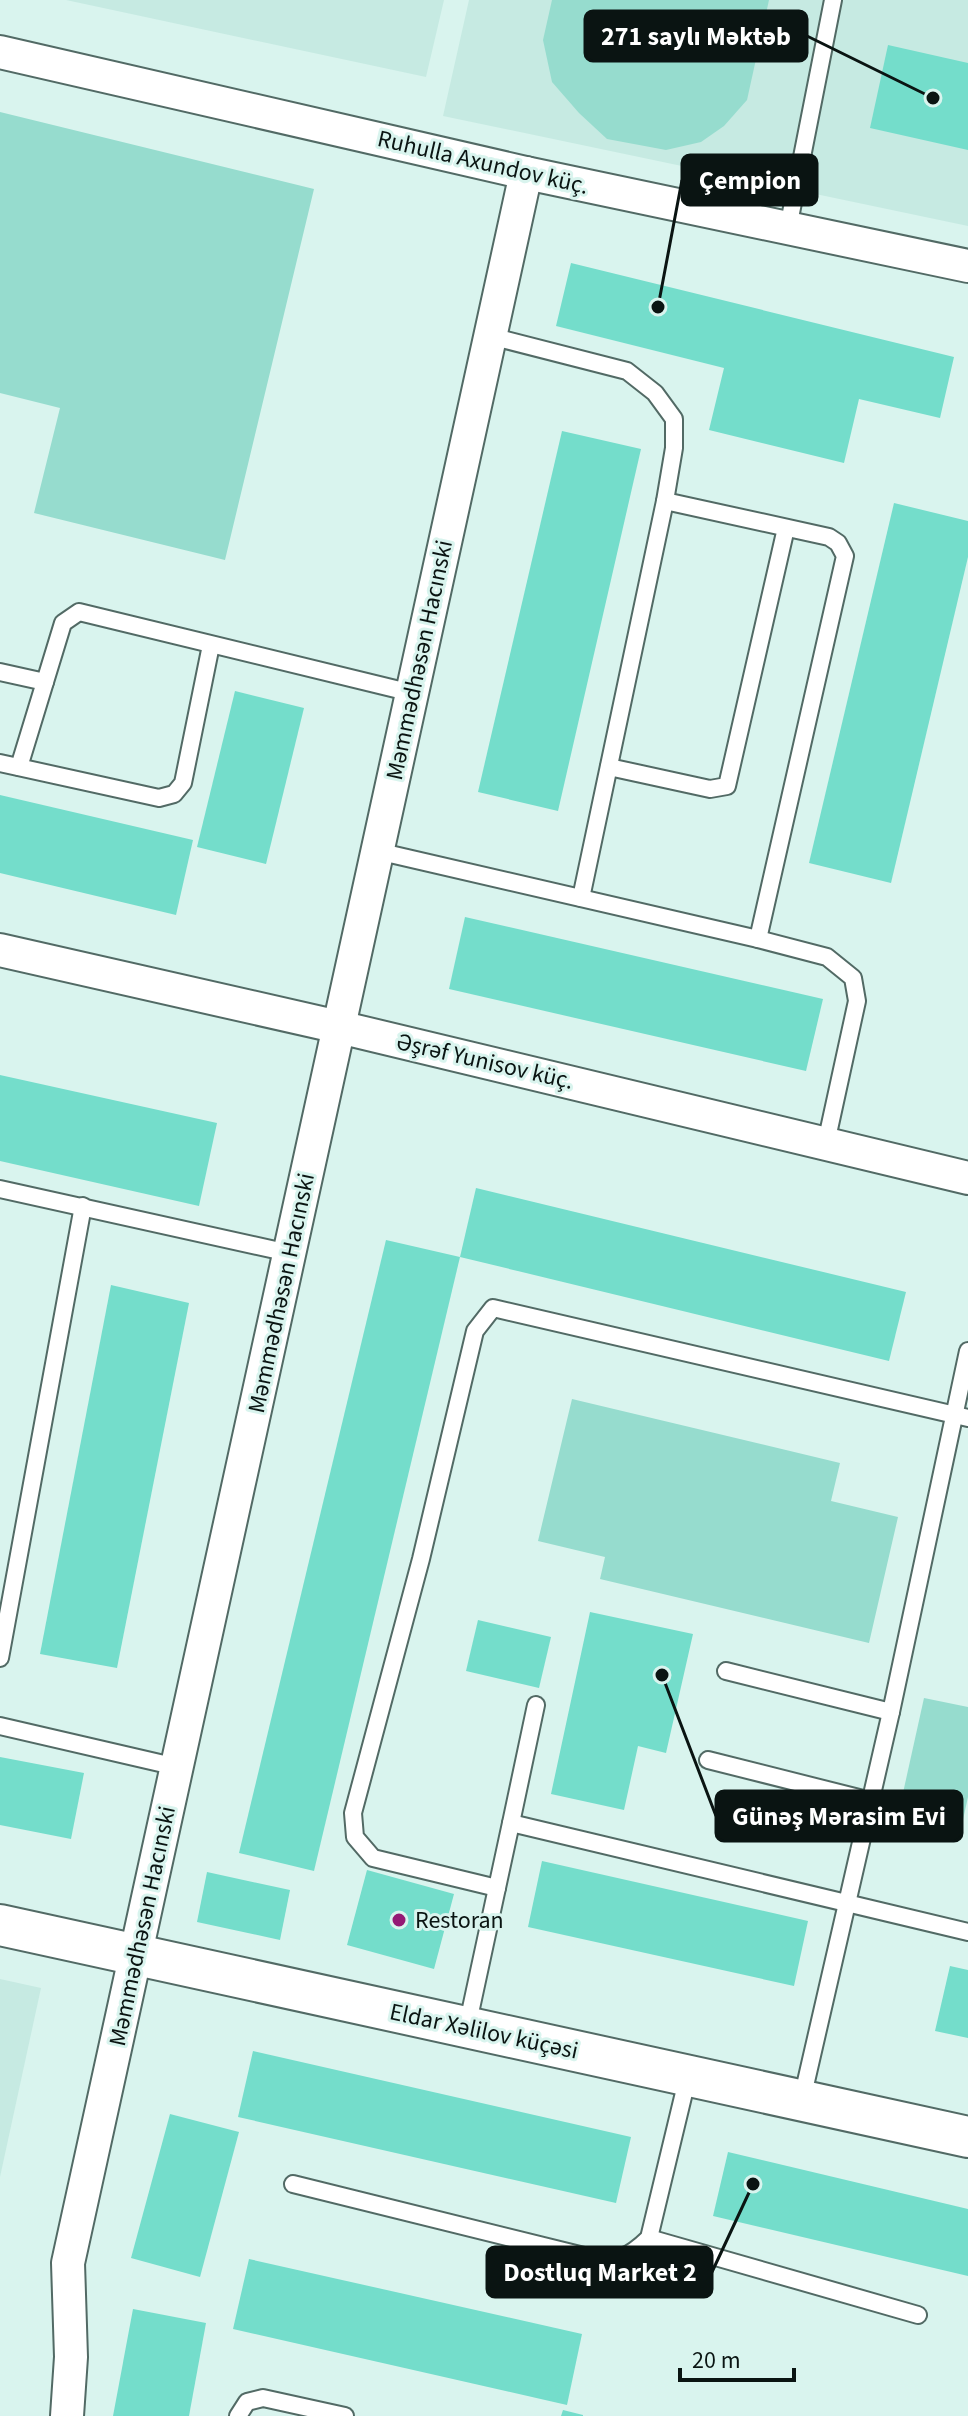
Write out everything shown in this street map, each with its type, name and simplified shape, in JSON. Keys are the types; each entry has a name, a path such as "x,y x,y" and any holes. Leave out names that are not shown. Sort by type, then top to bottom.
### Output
{"street":[{"name":"Ruhulla Axundov küç.","path":"0,52 526,173 968,266"},
{"name":"Məmmədhəsən Hacınski","path":"67,2416 71,2357 68,2263 526,173"},
{"name":"Əşrəf Yunisov küç.","path":"0,950 339,1027 968,1178"},
{"name":"Eldar Xəlilov küçəsi","path":"0,1925 968,2137"}],"lane":[{"path":"788,228 833,0"},
{"path":"490,336 627,371 655,393 674,419 674,448 665,501 581,898"},
{"path":"665,501 829,537 838,543 845,556 758,939"},
{"path":"609,767 710,789 727,786 786,528"},
{"path":"19,767 63,623 79,612 412,693"},
{"path":"0,763 159,798 174,794 183,783 211,645"},
{"path":"0,672 45,682"},
{"path":"377,851 827,957 853,978 857,1001 826,1143"},
{"path":"0,1189 289,1253"},
{"path":"0,1658 83,1206"},
{"path":"497,1888 373,1858 355,1837 353,1813 421,1559 475,1331 493,1308 961,1417"},
{"path":"801,2101 961,1417 968,1351"},
{"path":"726,1671 891,1712"},
{"path":"467,2027 536,1705"},
{"path":"0,1726 177,1767"},
{"path":"708,1760 871,1801"},
{"path":"511,1823 968,1932"},
{"path":"293,2184 588,2257 616,2259 634,2253 649,2238 688,2076"},
{"path":"649,2238 918,2315"},
{"path":"238,2416 247,2402 263,2398 345,2416"}],"shaded area":[{"path":"66,0 444,0 426,77"},
{"path":"469,0 968,0 968,226 443,116"},
{"path":"0,1979 41,1988 0,2177"}],"green space":[{"path":"552,0 769,0 747,100 724,126 701,142 666,150 607,139 552,82 543,40"},
{"path":"0,112 314,189 225,560 34,513 60,408 0,393"},
{"path":"572,1399 840,1463 831,1501 898,1517 869,1643 600,1579 605,1557 538,1541"},
{"path":"924,1698 968,1707 968,1797 958,1842 895,1829"}],"building":[{"path":"888,45 968,63 968,150 870,128"},
{"path":"571,263 954,357 940,418 859,399 844,463 709,430 724,368 556,326"},
{"path":"562,431 641,449 558,811 478,792"},
{"path":"894,503 968,521 968,557 891,883 809,863"},
{"path":"235,691 304,708 266,864 197,847"},
{"path":"0,795 193,840 176,915 0,873"},
{"path":"465,917 823,999 806,1071 449,989"},
{"path":"0,1075 217,1123 199,1206 0,1161"},
{"path":"476,1188 906,1292 889,1361 460,1257"},
{"path":"386,1240 460,1257 314,1871 239,1853"},
{"path":"111,1285 189,1303 117,1668 40,1654"},
{"path":"590,1612 693,1634 666,1753 638,1746 624,1810 551,1794"},
{"path":"478,1620 551,1637 539,1688 466,1671"},
{"path":"0,1757 84,1773 71,1839 0,1825"},
{"path":"542,1861 808,1921 794,1986 528,1927"},
{"path":"367,1870 454,1894 434,1969 347,1945"},
{"path":"207,1872 290,1890 280,1940 197,1922"},
{"path":"950,1966 968,1970 968,2038 935,2031"},
{"path":"253,2051 631,2137 616,2203 238,2117"},
{"path":"170,2114 239,2132 200,2277 131,2258"},
{"path":"728,2152 968,2209 968,2276 713,2216"},
{"path":"249,2259 582,2334 567,2405 233,2329"},
{"path":"133,2309 206,2323 189,2416 113,2416"},
{"path":"563,2410 583,2415 583,2416 561,2416"}],"place":[{"name":"271 saylı Məktəb","path":"933,98"},
{"name":"Çempion","path":"658,307"},
{"name":"Günəş Mərasim Evi","path":"662,1675"},
{"name":"Restoran","path":"399,1920"},
{"name":"Dostluq Market 2","path":"753,2184"}]}
